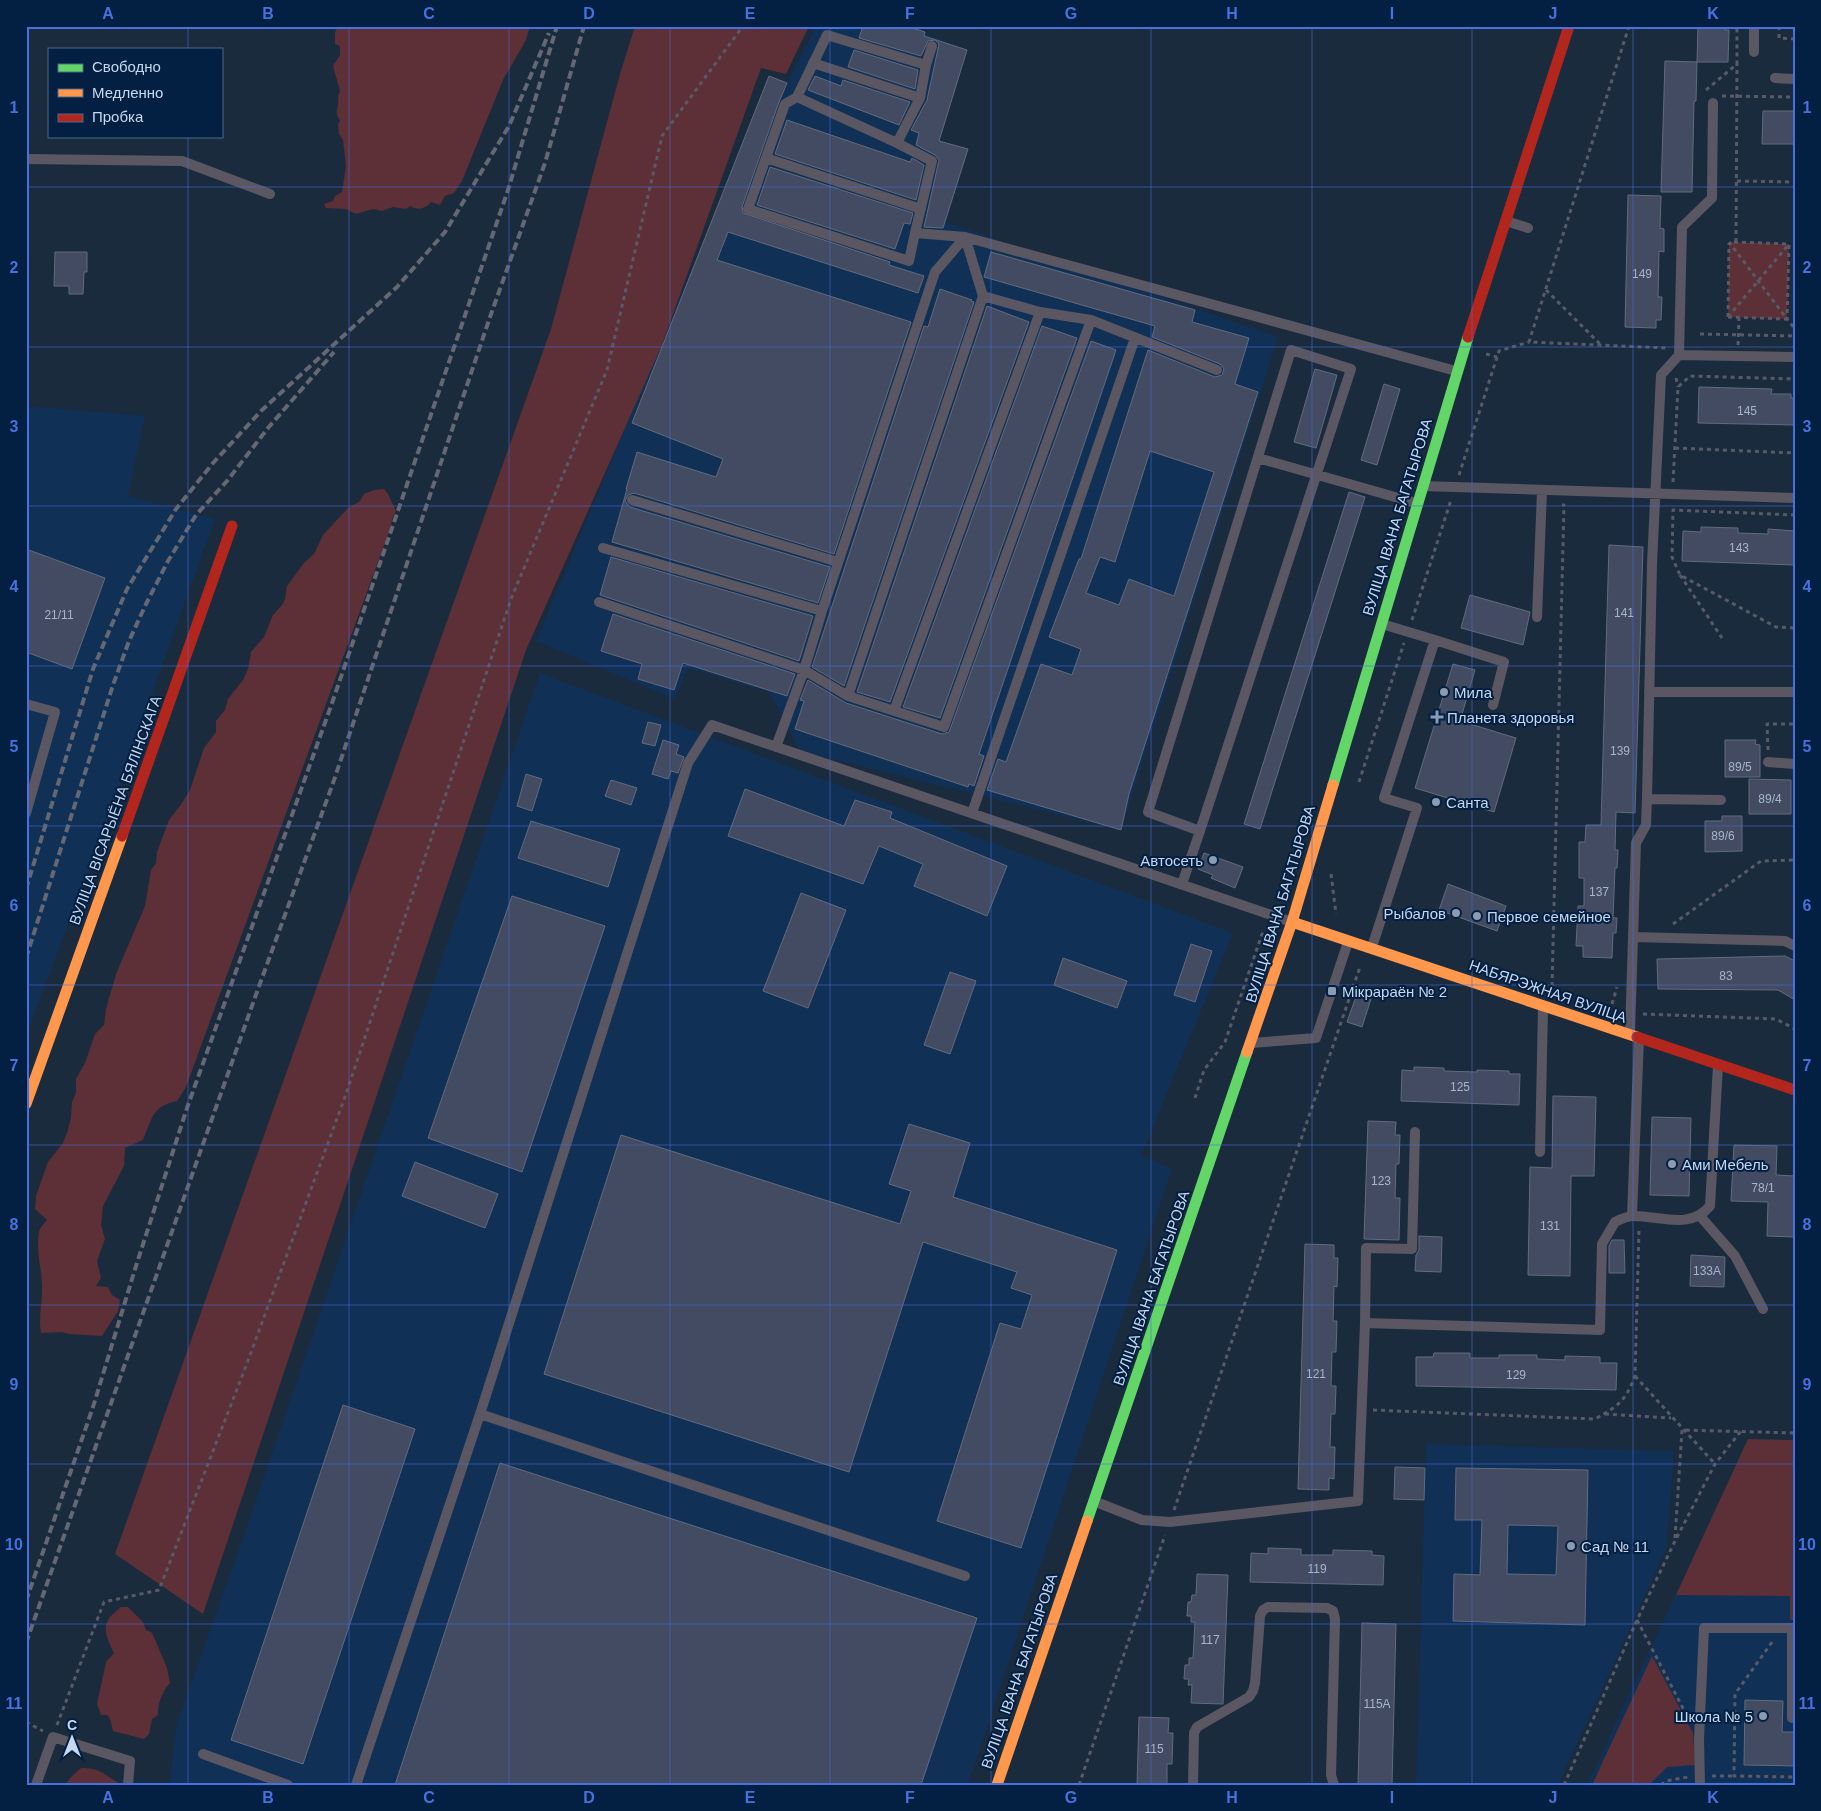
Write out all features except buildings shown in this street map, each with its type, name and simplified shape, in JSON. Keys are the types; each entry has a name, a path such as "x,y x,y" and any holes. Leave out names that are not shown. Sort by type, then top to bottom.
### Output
{"main road":[{"name":"ВУЛІЦА ІВАНА БАГАТЫРОВА","path":"997,1785 1292,922 1457,371 1569,26"},
{"name":"ВУЛІЦА ВІСАРЫЁНА БЯЛІНСКАГА","path":"26,1104 232,526"},
{"name":"НАБЯРЭЖНАЯ ВУЛІЦА","path":"1292,922 1795,1090"}],"lane":[{"path":"1754,26 1754,52"},
{"path":"797,96 932,161 908,261 748,209 784,104 797,96 827,35 926,65"},
{"path":"897,143 920,98 926,65 932,46"},
{"path":"814,63 920,98"},
{"path":"1775,78 1795,79"},
{"path":"1635,1216 1634,1036 1631,1010 1633,937 1636,843 1646,825 1655,494 1661,375 1679,355 1682,227 1712,198 1713,103"},
{"path":"766,158 921,210"},
{"path":"26,159 182,161 270,194"},
{"path":"1505,220 1528,228"},
{"path":"915,233 965,238 1457,371"},
{"path":"848,696 983,296 965,238"},
{"path":"776,747 804,670 935,272 965,238"},
{"path":"983,296 1040,312 1091,320 1218,370"},
{"path":"894,710 1040,312"},
{"path":"599,602 804,670 848,696 944,727 1091,320"},
{"path":"972,813 1135,338"},
{"path":"1182,884 1200,830 1352,369 1291,350 1148,812 1200,830"},
{"path":"1679,355 1795,357"},
{"path":"1258,458 1417,503"},
{"path":"1422,486 1795,498"},
{"path":"1537,617 1542,490"},
{"path":"632,500 838,562"},
{"path":"603,548 822,611"},
{"path":"1381,624 1504,662 1493,705"},
{"path":"1372,949 1417,808 1384,798 1436,640"},
{"path":"1649,692 1795,692"},
{"path":"26,704 55,712 26,813"},
{"path":"356,1785 480,1414 688,763 712,725 1292,922"},
{"path":"1768,762 1795,764"},
{"path":"1647,799 1721,800"},
{"path":"1633,937 1786,941 1795,946"},
{"path":"1251,1043 1316,1038 1349,941"},
{"path":"1540,1152 1544,1005"},
{"path":"1365,1323 1600,1330 1602,1244 1615,1222 1635,1216 1684,1221 1700,1216 1710,1206 1718,1065"},
{"path":"1093,1501 1142,1520 1170,1522 1358,1502 1366,1248 1412,1249 1415,1132"},
{"path":"1700,1216 1735,1256 1763,1309"},
{"path":"480,1414 965,1576"},
{"path":"1194,1785 1194,1734 1197,1727 1248,1697 1253,1691 1260,1616 1263,1610 1268,1607 1327,1608 1333,1611 1336,1619 1331,1775 1334,1785"},
{"path":"1700,1785 1699,1739 1704,1628 1792,1628 1792,1718"},
{"path":"36,1785 53,1737 130,1761 128,1785"},
{"path":"203,1754 288,1785"}],"path":[{"path":"26,1722 53,1737 104,1602 159,1590 246,1366 346,1094 510,599 607,370 662,136 743,26"},
{"path":"1529,342 1629,26"},
{"path":"1736,242 1737,26"},
{"path":"1779,26 1779,38 1795,39"},
{"path":"1700,96 1737,64"},
{"path":"1737,181 1795,182"},
{"path":"1730,242 1789,244"},
{"path":"1730,242 1795,329"},
{"path":"1728,318 1730,242"},
{"path":"1728,318 1789,244"},
{"path":"1786,319 1789,244"},
{"path":"1546,290 1602,345"},
{"path":"1728,318 1786,319"},
{"path":"1738,335 1739,318"},
{"path":"1700,334 1795,336"},
{"path":"1458,476 1499,351 1529,342 1670,348"},
{"path":"1722,638 1680,575 1672,557 1678,388 1690,376 1795,379"},
{"path":"1675,448 1795,453"},
{"path":"1413,614 1450,501 1459,502"},
{"path":"1541,504 1574,505"},
{"path":"1544,1005 1553,985 1564,505"},
{"path":"1655,509 1795,515"},
{"path":"1680,575 1776,627 1795,628"},
{"path":"1358,787 1403,648"},
{"path":"1658,938 1672,925 1761,861 1795,860"},
{"path":"1330,870 1336,914 1344,917"},
{"path":"1195,1098 1204,1070 1225,1042 1262,934"},
{"path":"1544,982 1561,987"},
{"path":"1612,1004 1619,982"},
{"path":"1604,1001 1645,1015 1776,1019 1795,1029"},
{"path":"1080,1785 1335,1037"},
{"path":"1362,1410 1595,1420 1616,1408 1628,1394 1635,1376 1635,1216"},
{"path":"1635,1376 1671,1418 1715,1464"},
{"path":"1605,1414 1671,1418"},
{"path":"1682,1430 1741,1430 1795,1433"},
{"path":"1675,1541 1682,1430"},
{"path":"1564,1785 1637,1620 1675,1541 1715,1464 1741,1430"},
{"path":"1637,1620 1699,1739"},
{"path":"1783,1628 1735,1694 1734,1776 1795,1777"}],"shaded area":[{"path":"530,26 526,40 503,80 462,181 454,193 445,196 440,205 431,202 421,208 410,206 406,209 393,207 382,211 373,209 356,214 346,209 326,208 324,204 333,201 335,196 342,192 346,166 343,140 339,134 338,124 340,121 337,116 340,91 333,66 340,55 340,46 335,44 335,32 338,27"},
{"path":"635,26 809,26 786,74 761,68 662,345 526,650 203,1614 115,1554 551,329 620,74"},
{"path":"816,26 906,26 967,50 939,140 968,149 946,222 1278,337 1121,830 800,751 769,692 688,668 675,699 536,641 711,223 769,76 787,83"},
{"path":"1729,242 1789,244 1787,319 1728,317"},
{"path":"26,406 145,416 128,496 215,519 89,869 26,1036"},
{"path":"384,489 396,511 186,1087 177,1101 162,1106 154,1114 143,1140 125,1148 124,1166 103,1206 101,1225 105,1239 97,1261 101,1278 96,1286 108,1287 112,1295 120,1300 118,1311 102,1336 62,1332 41,1333 42,1283 38,1239 40,1229 47,1220 35,1209 36,1196 48,1162 63,1143 68,1130 72,1102 76,1093 76,1079 85,1063 95,1034 104,1025 106,1009 116,974 145,906 151,870 156,863 157,852 169,820 190,790 204,748 216,732 216,721 225,710 228,699 243,680 248,669 251,652 264,637 273,615 282,605 287,586 304,563 314,554 323,535 348,508 360,501 364,494"},
{"path":"540,673 1233,933 1141,1156 1172,1168 968,1785 169,1785 177,1723 244,1535"},
{"path":"1748,1439 1795,1440 1795,1785 1587,1785"},
{"path":"1748,1439 1795,1440 1795,1620 1790,1620 1790,1596 1676,1595"},
{"path":"1426,1444 1674,1451 1666,1550 1558,1785 1416,1785"},
{"path":"121,1607 128,1607 143,1622 146,1630 153,1635 167,1668 170,1683 161,1698 158,1715 152,1719 149,1734 144,1739 113,1731 110,1719 107,1715 101,1715 97,1704 106,1662 114,1653 106,1634 106,1624 108,1619"},
{"path":"1652,1656 1693,1733 1695,1765 1667,1767 1649,1785 1592,1785"},
{"path":"81,1768 100,1772 117,1782 118,1785 65,1785"}],"railway":[{"path":"26,1601 93,1407 187,1108 331,706 508,190 557,26"},
{"path":"26,1643 333,783 490,317 545,163 584,26"},
{"path":"26,889 93,669 127,589 176,509 213,463 262,410 397,287 445,232 509,126 549,33"},
{"path":"26,958 113,685 129,641 146,604 168,561 196,515 227,481 268,428 334,352"}],"traffic: fast":[{"path":"1333,785 1468,337"},
{"path":"1087,1521 1247,1052"}],"traffic: slow":[{"path":"1247,1052 1292,922 1333,785"},
{"path":"26,1104 122,836"},
{"path":"1292,922 1637,1037"},
{"path":"997,1785 1087,1521"}],"traffic: jam":[{"path":"1468,337 1569,26"},
{"path":"122,836 232,526"},
{"path":"1637,1037 1795,1090"}],"place":[{"name":"Мила","path":"1444,692"},
{"name":"Планета здоровья","path":"1437,717"},
{"name":"Санта","path":"1436,802"},
{"name":"Автосеть","path":"1213,860"},
{"name":"Рыбалов","path":"1456,913"},
{"name":"Первое семейное","path":"1477,916"},
{"name":"Мікрараён № 2","path":"1332,991"},
{"name":"Ами Мебель","path":"1672,1164"},
{"name":"Сад № 11","path":"1571,1546"},
{"name":"Школа № 5","path":"1763,1716"}]}
